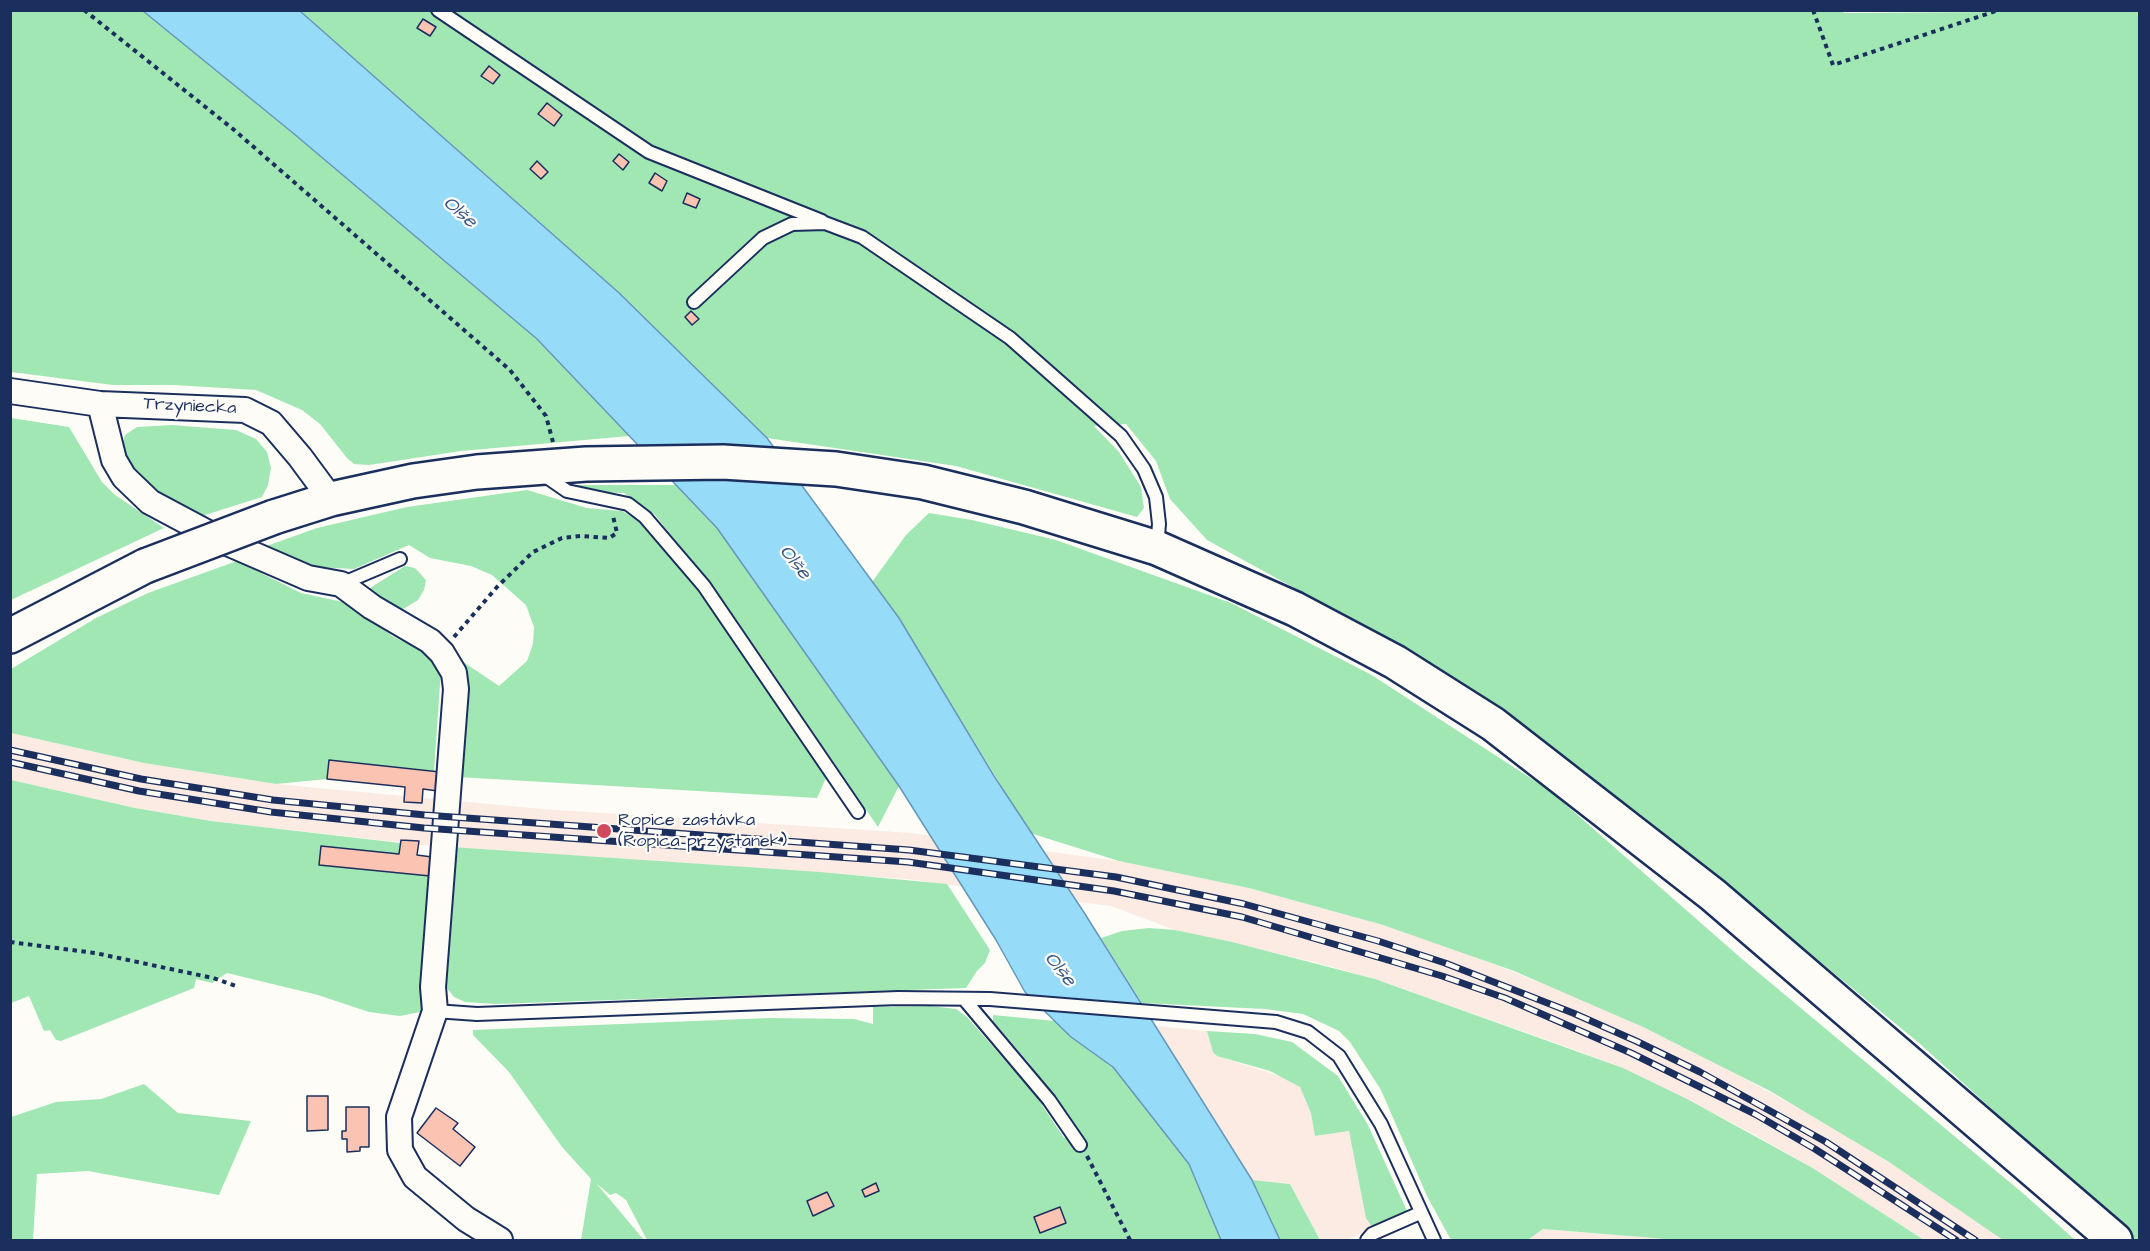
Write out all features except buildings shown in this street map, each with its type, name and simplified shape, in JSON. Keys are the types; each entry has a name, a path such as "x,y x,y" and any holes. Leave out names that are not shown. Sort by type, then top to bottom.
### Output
{"main road":[{"path":"10,636 145,566 274,517 331,499 413,481 559,466 723,462 836,469 976,494 1157,548 1295,609 1395,662 1493,724 1713,894 2115,1240"}],"street":[{"name":"Trzyniecka","path":"10,391 100,404 245,410 271,423 331,499"},
{"path":"100,404 114,460 124,477 150,502 225,542 308,578 341,584 372,607 430,641 447,659 454,673 456,689 434,987 435,1011 399,1117 400,1150 415,1177 466,1219 500,1240"}],"lane":[{"path":"438,10 649,152 862,237 1010,338 1121,436 1144,469 1156,497 1159,524 1157,548"},
{"path":"694,302 763,238 792,224 825,223"},
{"path":"559,466 567,491 602,501 628,504 645,517 674,549 704,586 858,812"},
{"path":"341,584 400,559"},
{"path":"435,1011 477,1014 659,1005 898,998 990,999 1276,1022 1308,1032 1339,1056 1381,1124 1434,1240"},
{"path":"964,999 1049,1100 1080,1145"},
{"path":"1367,1240 1372,1234 1420,1213"}],"path":[{"path":"84,10 233,129 510,370 546,416 559,466"},
{"path":"1813,10 1833,65 1999,10"},
{"path":"447,659 454,637 475,611 532,552 562,538 580,536 609,538 617,533 617,525 602,501"},
{"path":"10,942 95,953 213,978 238,987"},
{"path":"1080,1145 1101,1179 1130,1240"}],"shaded area":[{"path":"11,733 144,763 276,784 542,809 911,833 1119,861 1249,888 1383,925 1450,947 1579,998 1643,1027 1707,1058 1835,1128 1946,1199 2003,1240 1924,1240 1811,1167 1748,1131 1623,1068 1570,1048 1375,979 1314,962 1175,930 1111,906 906,879 423,845 211,821 135,808 11,780"},
{"path":"1156,1026 1207,1031 1213,1051 1229,1060 1286,1078 1300,1087 1311,1113 1316,1136 1349,1131 1373,1228 1347,1240 1320,1240 1290,1184 1252,1180"},
{"path":"1543,1229 1678,1240 1528,1240"}],"green space":[{"path":"1841,10 1844,13 2139,11 2139,1240 2136,1240 1919,1043 1640,814 1416,655 1207,540 1170,499 1156,461 1126,424 1094,426 1119,452 1141,487 1144,508 1137,517 956,466 767,438 618,292 300,11"},
{"path":"10,11 143,11 293,133 537,339 629,436 461,451 369,465 354,464 320,424 302,410 256,390 174,385 113,385 11,372"},
{"path":"11,418 69,427 102,482 115,495 164,528 11,600"},
{"path":"172,425 236,430 256,439 267,452 271,468 268,485 262,497 202,516 187,510 139,478 131,468 122,447 125,435 137,427"},
{"path":"569,485 676,485 717,528 899,786 878,827 727,606 655,515 624,493 599,492"},
{"path":"527,490 587,508 622,511 640,521 658,537 725,626 825,772 826,778 817,798 458,777 456,657 499,686 527,661 533,644 534,627 526,605 492,575 471,566 430,558 409,545 354,569 313,567 261,548 317,528 407,507"},
{"path":"929,513 972,520 1056,540 1231,603 1370,674 1549,790 1742,959 2025,1195 2075,1240 2003,1240 1889,1162 1770,1091 1643,1027 1514,971 1383,925 1249,888 1119,861 1030,833 899,618 872,582 906,535"},
{"path":"237,561 301,593 352,604 392,636 408,644 421,647 441,670 434,771 330,760 327,779 276,784 144,763 11,733 11,669 96,618 148,593"},
{"path":"405,566 415,568 426,580 424,590 418,600 400,611 367,590"},
{"path":"11,780 135,808 211,821 400,843 399,854 322,846 319,864 430,876 421,975 425,985 425,1011 400,1016 369,1012 318,995 227,973 212,983 196,979 194,988 61,1041 56,1040 50,1030 44,1031 29,996 11,1003"},
{"path":"452,847 820,872 947,884 990,950 985,963 966,988 495,1004 465,1002 454,997 446,987 443,974"},
{"path":"1149,928 1175,930 1232,942 1375,979 1623,1068 1687,1099 1811,1167 1924,1240 1678,1240 1543,1229 1528,1240 1451,1240 1427,1196 1381,1090 1350,1042 1339,1031 1303,1014 1265,1009 1142,1003 1101,938 1122,931"},
{"path":"931,1006 956,1009 967,1017 1036,1096 1064,1138 1078,1130 1028,1062 993,1021 993,1015 1055,1021 1071,1037 1113,1067 1189,1164 1221,1240 647,1240 626,1200 616,1193 610,1195 596,1183 644,1240 581,1240 591,1179 562,1147 509,1072 473,1035 473,1030 769,1018 854,1019 873,1024 873,1007"},
{"path":"1207,1031 1255,1034 1292,1042 1338,1076 1368,1125 1407,1211 1373,1228 1366,1218 1349,1131 1315,1136 1311,1113 1300,1087 1270,1071 1217,1056 1213,1052"},
{"path":"144,1084 178,1113 251,1121 219,1195 88,1171 37,1174 33,1240 11,1240 11,1117 56,1102 101,1099"},
{"path":"1252,1180 1290,1184 1320,1240 1280,1240"}],"water":[{"name":"Olše","path":"143,11 300,11 618,292 767,438 899,618 994,776 1085,914 1252,1180 1280,1240 1221,1240 1189,1164 1113,1067 1071,1037 1025,992 996,940 899,786 717,528 537,339 293,133"}],"railway":[{"path":"10,750 141,779 273,800 425,815 909,850 1116,877 1244,904 1378,941 1445,963 1573,1013 1636,1041 1700,1072 1826,1142 1975,1240"},
{"path":"10,762 139,791 271,812 424,828 908,862 1114,891 1242,917 1442,976 1505,998 1631,1053 1755,1114 1815,1149 1956,1240"}],"place":[{"name":"Ropice zastávka (Ropica przystanek)","path":"604,831"}]}
